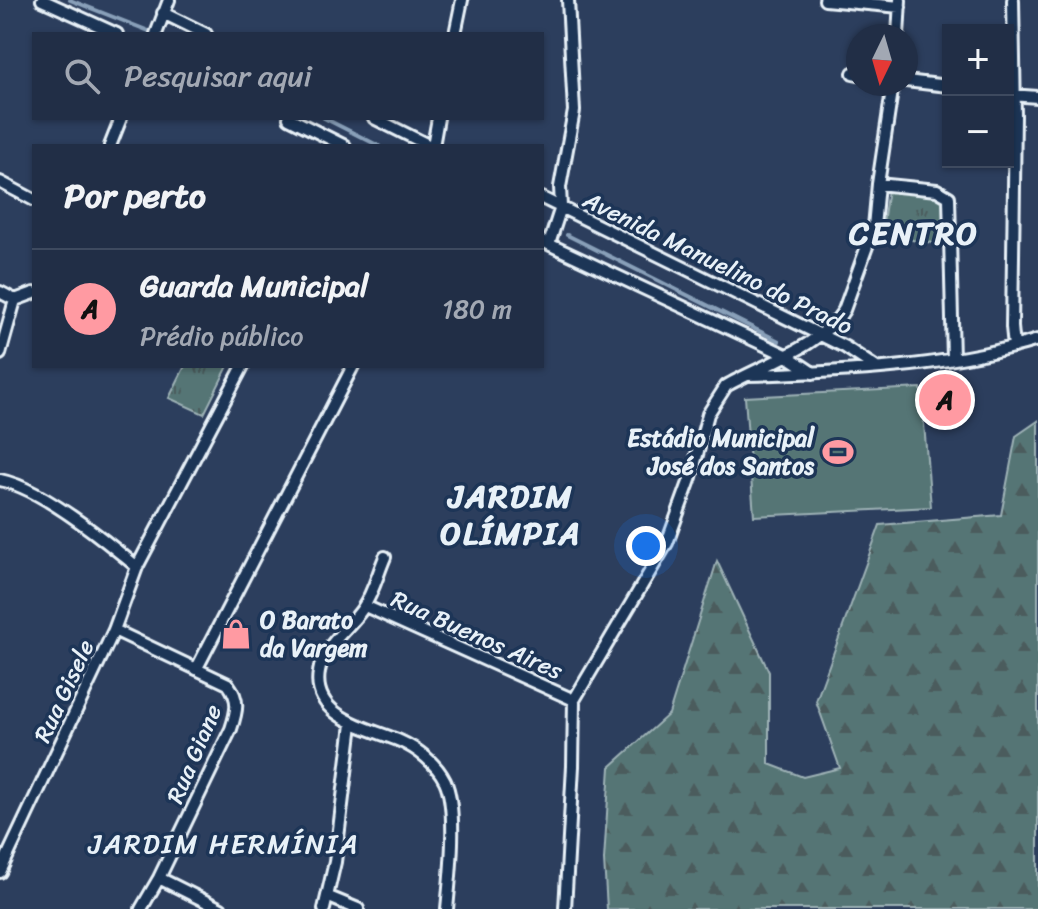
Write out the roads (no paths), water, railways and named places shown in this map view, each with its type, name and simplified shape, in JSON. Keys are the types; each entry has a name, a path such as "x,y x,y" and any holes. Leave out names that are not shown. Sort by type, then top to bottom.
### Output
{"street":[{"path":"42,0 113,32"},
{"path":"157,32 169,0"},
{"path":"455,32 462,0"},
{"path":"568,0 575,92 560,187 561,207 546,242 786,355 813,373"},
{"path":"825,0 900,4 899,24"},
{"path":"1012,24 1013,0"},
{"path":"163,13 202,32"},
{"path":"918,82 942,85"},
{"path":"1014,95 1038,97"},
{"path":"565,909 574,700 667,543 691,477 708,414 726,386 819,335 839,317 874,227 891,96"},
{"path":"1011,96 1014,347"},
{"path":"111,144 120,120"},
{"path":"293,120 341,144"},
{"path":"378,120 427,144"},
{"path":"432,144 438,120"},
{"path":"0,182 32,199"},
{"path":"878,184 937,190 949,197 953,359"},
{"name":"Avenida Manuelino do Prado","path":"544,199 845,347 875,367"},
{"path":"0,292 15,300 32,294"},
{"path":"0,354 15,300"},
{"path":"744,375 813,373 953,359 1038,340"},
{"name":"Rua Gisele","path":"0,872 114,630 137,567 242,368"},
{"path":"197,668 352,368"},
{"path":"0,480 13,483 52,505 107,542 137,567"},
{"path":"385,557 365,606 327,651 318,679 320,691 327,704 352,724 402,742 438,769 450,796 447,909"},
{"name":"Rua Buenos Aires","path":"365,606 574,700"},
{"name":"Rua Giane","path":"114,630 228,684 236,694 238,706 231,729 141,909"},
{"path":"324,909 329,897 352,724"},
{"path":"159,878 221,909"},
{"path":"329,897 358,909"}],"waterway":[{"path":"70,0 151,32"},
{"path":"328,120 375,144"},
{"path":"567,235 779,341"}],"place":[{"name":"Guarda Municipal","path":"945,400"},
{"name":"Estádio Municipal José dos Santos","path":"838,452"},
{"name":"O Barato da Vargem","path":"236,634"}],"district":[{"name":"CENTRO","path":"914,233"},
{"name":"JARDIM OLÍMPIA","path":"511,514"},
{"name":"JARDIM HERMÍNIA","path":"224,843"}]}
